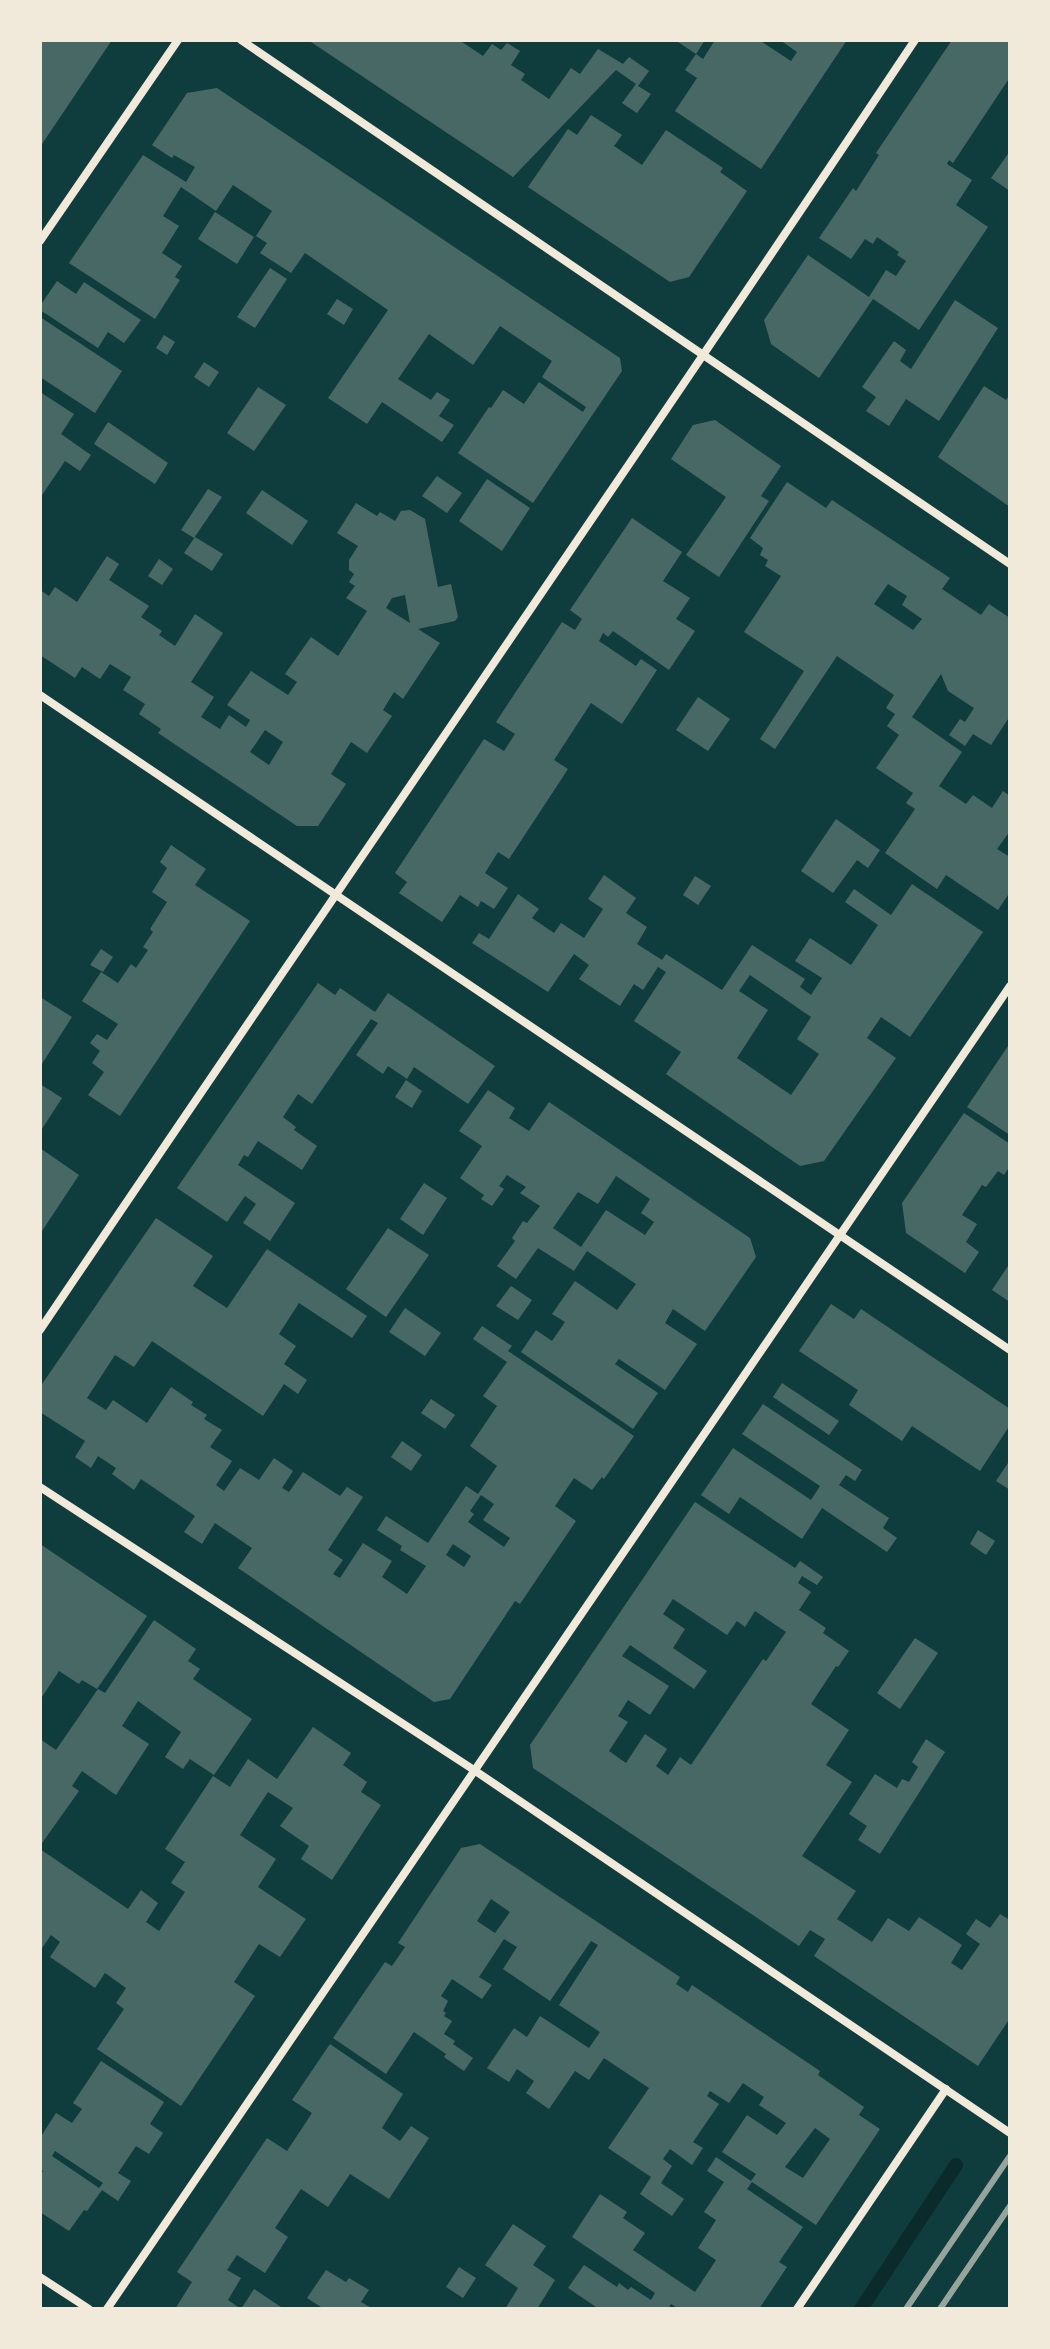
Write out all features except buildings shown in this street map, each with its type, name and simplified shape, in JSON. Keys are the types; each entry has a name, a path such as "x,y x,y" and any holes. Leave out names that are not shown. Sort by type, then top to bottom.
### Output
{"street":[{"path":"40,241 178,40"},
{"path":"241,40 1010,564"},
{"path":"40,1330 335,893 704,356 915,40"},
{"path":"40,695 1010,1350"},
{"path":"107,2309 1010,986"},
{"path":"40,1487 474,1770 1010,2133"},
{"path":"797,2309 946,2089"},
{"path":"40,2277 89,2309"}],"waterway":[{"path":"861,2309 956,2165"}],"railway":[{"path":"906,2309 1010,2156"},
{"path":"940,2309 1010,2206"}]}
